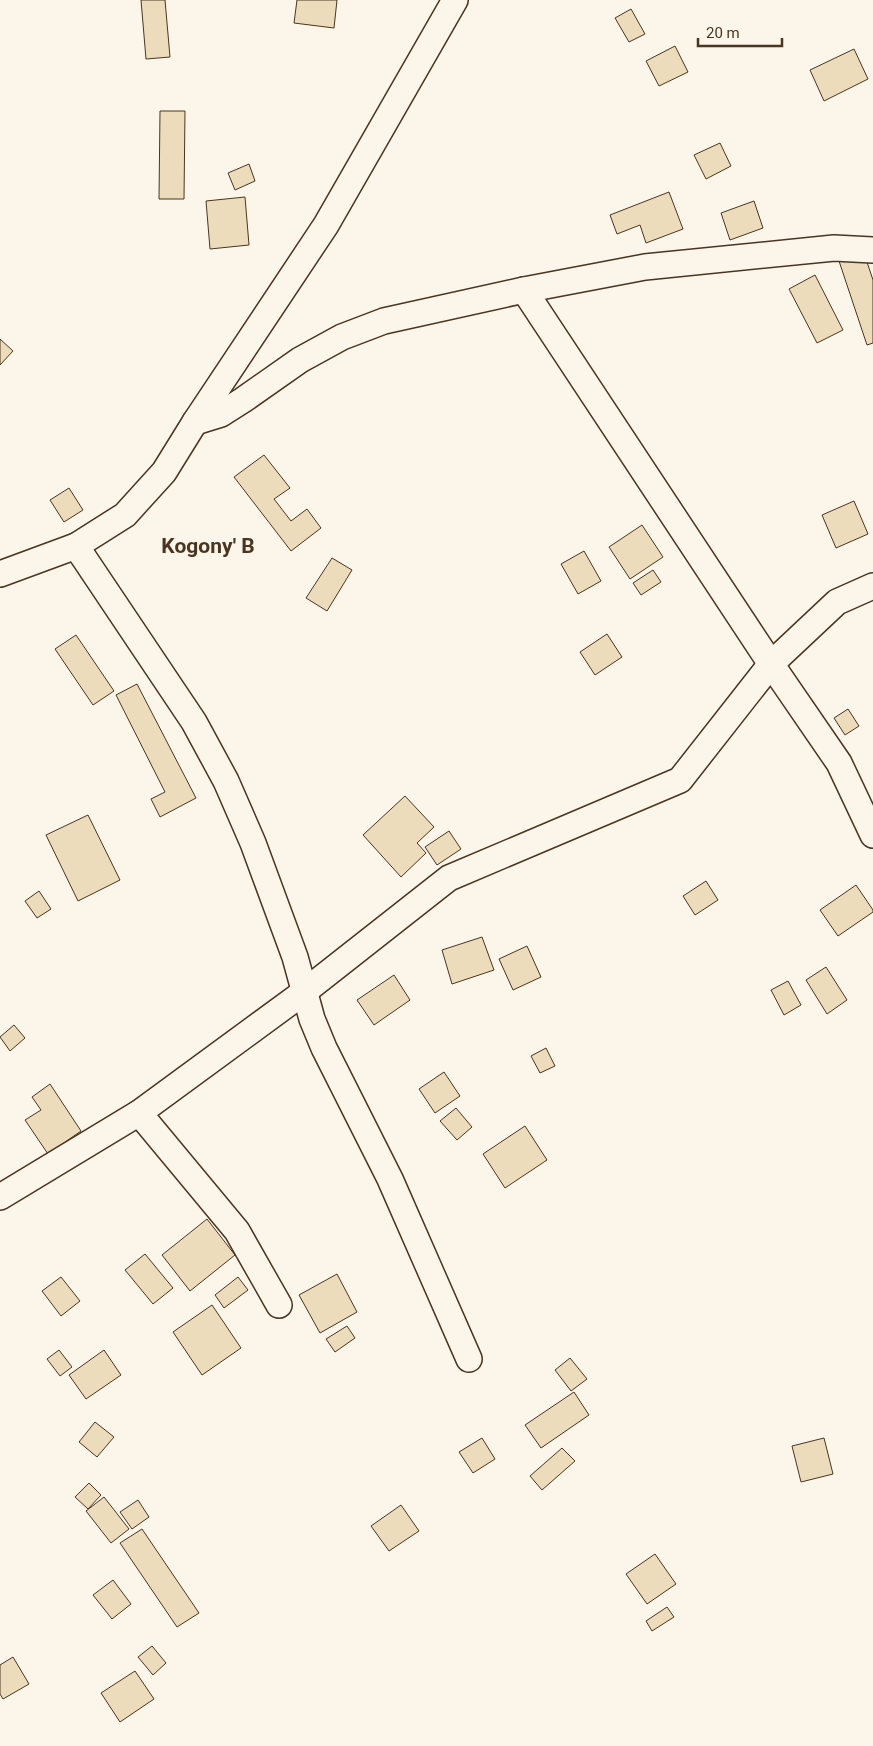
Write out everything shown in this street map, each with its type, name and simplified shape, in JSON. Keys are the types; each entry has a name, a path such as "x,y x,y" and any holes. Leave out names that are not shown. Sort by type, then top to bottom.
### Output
{"street":[{"path":"0,574 76,546 125,515 164,472 326,225 455,0"},
{"path":"195,422 222,414 300,360 342,337 384,321 524,290 645,267 834,248 873,250"},
{"path":"524,290 839,764 873,835"},
{"path":"76,546 194,722 226,781 253,843 295,957 312,1019 324,1048 390,1179 469,1359"},
{"path":"0,1197 139,1112 304,992 449,878 680,780 771,664 838,602 873,586"},
{"path":"139,1112 237,1231 279,1305"}],"building":[{"path":"141,0 165,0 170,57 146,59"},
{"path":"297,0 337,0 334,28 294,23"},
{"path":"631,9 645,34 629,42 615,18"},
{"path":"675,46 688,72 659,86 646,61"},
{"path":"854,49 868,79 824,101 810,70"},
{"path":"160,111 185,111 184,199 159,199"},
{"path":"720,143 731,166 706,179 694,155"},
{"path":"249,164 255,181 235,190 228,173"},
{"path":"669,192 683,229 646,243 640,225 617,234 610,215"},
{"path":"245,197 249,245 210,249 206,201"},
{"path":"754,201 763,228 730,240 721,213"},
{"path":"864,253 873,280 873,343 867,345 839,261"},
{"path":"815,275 843,330 817,343 789,289"},
{"path":"0,339 13,351 0,365"},
{"path":"264,455 290,488 274,499 291,521 307,509 321,528 291,551 234,477"},
{"path":"69,488 83,510 64,522 50,500"},
{"path":"854,501 868,534 836,548 822,515"},
{"path":"642,525 663,557 630,579 609,547"},
{"path":"584,551 601,581 578,594 561,564"},
{"path":"332,558 352,570 327,611 306,598"},
{"path":"653,570 661,582 641,595 633,583"},
{"path":"607,634 622,657 595,675 580,652"},
{"path":"76,635 114,691 93,705 55,649"},
{"path":"137,684 196,798 160,817 151,799 165,792 116,695"},
{"path":"848,709 859,726 845,735 834,718"},
{"path":"405,796 434,827 417,843 426,853 401,877 363,835"},
{"path":"88,815 120,880 78,901 46,835"},
{"path":"449,831 461,849 437,865 425,847"},
{"path":"706,881 718,900 695,915 683,896"},
{"path":"856,885 873,912 838,936 820,910"},
{"path":"39,891 51,909 37,918 25,901"},
{"path":"482,937 494,970 452,984 442,950"},
{"path":"527,946 541,977 513,990 499,959"},
{"path":"826,967 847,1000 827,1014 806,980"},
{"path":"394,975 410,1000 374,1025 357,1000"},
{"path":"788,981 801,1005 784,1015 771,990"},
{"path":"14,1025 25,1038 10,1051 0,1037"},
{"path":"546,1048 555,1066 540,1073 531,1056"},
{"path":"444,1072 460,1096 435,1113 419,1089"},
{"path":"50,1084 81,1131 48,1154 25,1120 41,1110 32,1097"},
{"path":"456,1108 472,1127 457,1140 440,1121"},
{"path":"525,1126 547,1160 505,1188 483,1154"},
{"path":"207,1219 235,1255 190,1291 162,1255"},
{"path":"145,1254 173,1288 153,1304 125,1270"},
{"path":"337,1274 357,1312 320,1333 299,1295"},
{"path":"61,1277 80,1301 61,1316 42,1291"},
{"path":"238,1277 248,1290 224,1308 215,1295"},
{"path":"212,1305 241,1348 202,1375 173,1332"},
{"path":"347,1326 355,1338 335,1352 326,1339"},
{"path":"59,1350 72,1367 60,1376 47,1359"},
{"path":"104,1350 121,1375 86,1399 69,1375"},
{"path":"570,1358 587,1379 571,1391 555,1370"},
{"path":"574,1392 589,1415 541,1448 525,1425"},
{"path":"95,1422 114,1437 97,1457 79,1442"},
{"path":"482,1438 495,1459 473,1473 459,1452"},
{"path":"824,1438 833,1474 801,1482 792,1446"},
{"path":"562,1448 575,1461 542,1490 530,1476"},
{"path":"89,1483 101,1495 88,1509 75,1497"},
{"path":"104,1497 129,1529 111,1543 86,1511"},
{"path":"138,1500 149,1517 132,1529 120,1512"},
{"path":"401,1505 419,1531 389,1551 371,1526"},
{"path":"142,1529 199,1613 177,1627 120,1543"},
{"path":"655,1554 676,1584 647,1604 626,1574"},
{"path":"113,1580 131,1604 112,1619 93,1595"},
{"path":"667,1607 674,1617 652,1631 646,1621"},
{"path":"152,1646 166,1663 153,1675 138,1657"},
{"path":"13,1657 29,1684 3,1699 0,1694 0,1665"},
{"path":"135,1671 154,1699 120,1722 101,1693"}],"district":[{"name":"Kogony' B","path":"208,546"}]}
